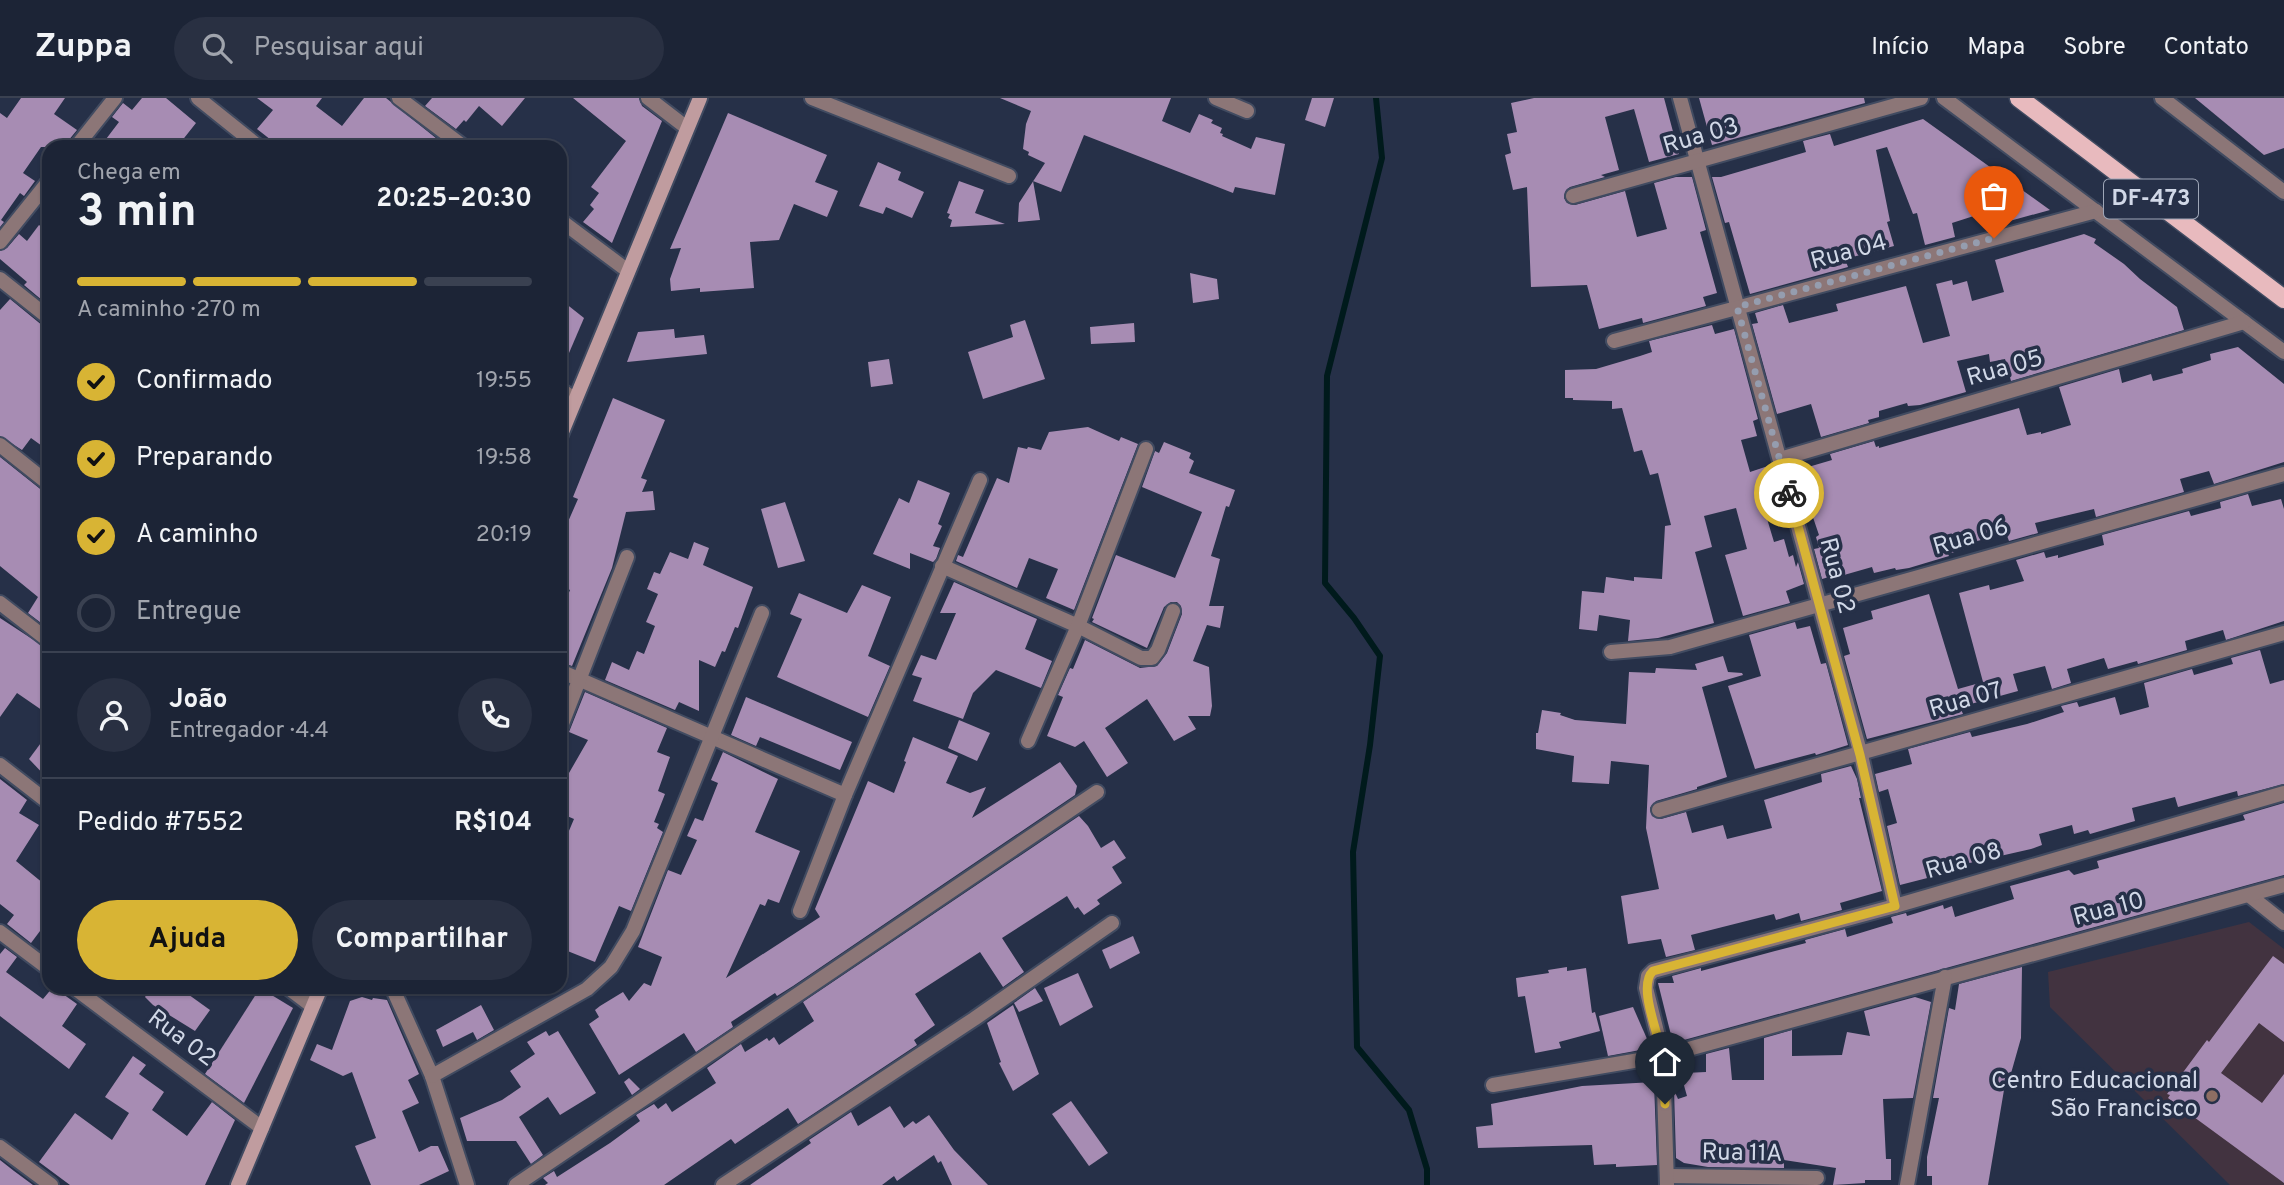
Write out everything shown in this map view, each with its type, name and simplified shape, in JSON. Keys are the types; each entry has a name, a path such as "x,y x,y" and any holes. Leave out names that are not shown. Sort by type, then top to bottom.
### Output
{"main road":[{"name":"DF-473","path":"2019,98 2284,299"}],"street":[{"path":"82,140 115,98"},
{"path":"198,98 250,140"},
{"path":"399,98 455,140"},
{"path":"648,98 687,128"},
{"path":"567,420 699,98"},
{"path":"812,98 1009,176"},
{"path":"1216,98 1247,111"},
{"name":"Rua 02","path":"1680,98 1820,604 1860,755 1895,906"},
{"name":"Rua 03","path":"1573,195 1921,98"},
{"path":"1944,98 2284,352"},
{"path":"2162,98 2284,192"},
{"path":"0,242 42,190"},
{"name":"Rua 04","path":"1614,341 2096,211"},
{"path":"567,225 628,271"},
{"path":"0,279 42,312"},
{"name":"Rua 05","path":"1780,459 2244,322"},
{"path":"567,394 575,400"},
{"path":"0,445 42,478"},
{"path":"1028,741 1078,626 1146,449"},
{"name":"Rua 06","path":"1611,652 1670,647 2284,474"},
{"path":"800,911 845,795 979,480"},
{"path":"567,712 627,557"},
{"path":"942,566 1078,626 1141,658 1152,658 1158,650 1174,611"},
{"path":"0,603 42,636"},
{"path":"432,1076 587,989 611,967 633,931 762,613"},
{"name":"Rua 07","path":"1659,810 2284,634"},
{"path":"567,674 845,795"},
{"path":"0,765 42,798"},
{"path":"516,1185 1097,792"},
{"name":"Rua 08","path":"1667,1181 1663,1056 1646,981 1653,971 1895,906 2284,793"},
{"name":"Rua 10","path":"1493,1085 1663,1056 2284,885"},
{"path":"2250,896 2284,923"},
{"path":"723,1185 1112,923"},
{"path":"0,932 42,964"},
{"path":"1907,1185 1945,977"},
{"name":"Rua 02","path":"82,994 262,1128"},
{"path":"296,994 312,1006"},
{"path":"238,1185 318,994"},
{"path":"395,994 432,1076 467,1185"},
{"path":"0,1147 51,1185"},
{"name":"Rua 11A","path":"1667,1181 1817,1178"}],"shaded area":[{"name":"Centro Educacional São Francisco","path":"2249,922 2284,949 2284,1185 2230,1185 2050,1007 2048,972"}],"building":[{"path":"21,98 65,98 54,114 77,130 69,140 42,140 42,147 23,173 35,181 24,196 20,193 1,220 4,222 0,227 0,113 7,118"},
{"path":"142,98 166,98 196,123 183,140 105,140 119,122 112,117 123,103 132,110"},
{"path":"257,98 322,98 316,106 342,126 364,98 386,98 438,140 271,140 257,129 273,110"},
{"path":"432,98 525,98 502,126 479,106 466,122 464,120 456,129 425,106"},
{"path":"573,98 639,98 642,106 662,121 612,243 583,222 594,209 590,205 599,193 591,187 626,141"},
{"path":"1000,98 1171,98 1162,121 1190,133 1199,114 1213,120 1211,123 1222,128 1222,136 1251,149 1256,137 1285,144 1275,195 1235,187 1233,193 1084,135 1061,192 1033,181 1045,163 1028,155 1029,152 1023,149 1026,124 1031,111"},
{"path":"1312,98 1334,98 1325,127 1305,120"},
{"path":"1534,98 1664,98 1679,154 1649,162 1634,109 1605,117 1619,170 1570,187 1564,198 1567,203 1575,205 1625,191 1637,237 1667,229 1654,183 1676,177 1692,177 1706,230 1700,232 1717,293 1703,297 1706,306 1643,323 1642,318 1599,329 1587,285 1531,287 1527,187 1513,190 1505,155 1511,153 1507,134 1517,132 1511,103"},
{"path":"1699,98 1864,98 1865,103 1712,145"},
{"path":"2195,98 2284,98 2284,148 2264,155"},
{"path":"728,113 827,155 815,182 838,191 827,217 794,204 779,240 750,242 754,288 671,291 670,279 681,248 670,249"},
{"path":"1923,119 2050,210 1984,228 1980,214 1952,223 1955,237 1925,245 1917,213 1913,214 1887,147 1876,150 1890,221 1887,222 1894,246 1845,259 1848,267 1750,294 1729,222 1725,223 1712,177 1721,177 1806,152 1803,141 1830,134 1834,146"},
{"path":"878,162 901,172 898,180 924,192 912,218 886,207 883,214 859,206"},
{"path":"959,181 984,190 975,213 1005,224 950,227 952,220 947,213"},
{"path":"1033,181 1040,220 1018,222 1019,203"},
{"path":"39,225 42,227 42,300 24,285 27,282 0,259 0,251 7,248 19,234 27,241"},
{"path":"2084,234 2096,239 2094,243 2177,307 2184,330 2011,381 2005,359 1990,362 1989,354 1957,361 1966,392 1920,405 1908,406 1907,403 1879,411 1879,417 1868,420 1869,423 1821,437 1811,404 1777,414 1752,324 1758,323 1755,313 1783,305 1789,323 1838,311 1836,304 1906,286 1923,343 1950,336 1936,284 1952,280 1953,285 1967,281 1972,301 2004,292 1995,260"},
{"path":"1190,273 1217,279 1219,299 1193,303"},
{"path":"10,299 42,325 42,446 31,438 22,450 0,436 0,310"},
{"path":"567,305 584,318 567,358"},
{"path":"1025,320 1045,379 983,399 968,352 1013,337 1010,325"},
{"path":"1134,323 1135,342 1091,344 1090,327"},
{"path":"1712,325 1715,334 1734,329 1758,419 1753,421 1757,436 1741,440 1750,472 1768,466 1776,497 1762,502 1774,542 1784,539 1789,557 1793,555 1796,567 1798,562 1804,584 1786,591 1790,603 1743,616 1725,555 1747,549 1736,508 1704,516 1712,547 1695,552 1714,623 1658,638 1628,641 1630,620 1599,615 1597,631 1579,629 1582,591 1604,593 1606,577 1634,581 1634,577 1662,579 1665,526 1671,525 1658,473 1650,475 1642,450 1634,452 1622,408 1612,409 1612,401 1565,398 1565,370 1596,369 1640,356 1652,352 1649,341"},
{"path":"674,329 675,338 704,335 707,354 627,362 638,332"},
{"path":"2238,347 2284,384 2284,462 2214,484 2209,471 2180,479 2184,492 2096,517 2094,509 2035,523 2038,533 2009,541 2006,533 1963,545 1964,549 1948,554 1949,556 1909,568 1874,573 1872,567 1822,579 1814,549 1819,548 1816,537 1819,535 1803,488 1798,489 1798,470 1832,460 1830,454 1874,441 1879,448 2019,408 2027,435 2041,434 2071,425 2059,387 2119,369 2122,383 2151,374 2153,381 2183,373 2182,369 2211,360 2210,354"},
{"path":"889,359 893,384 871,387 868,362"},
{"path":"613,398 665,420 641,478 647,480 642,492 653,491 655,510 626,512 612,568 572,666 567,664 567,598 570,590 567,588 567,524 578,499 573,497"},
{"path":"1088,427 1119,441 1121,437 1138,444 1074,610 1046,598 1058,569 1029,558 1017,588 956,561 958,555 963,557 997,478 1009,483 1018,447 1041,450 1049,432"},
{"path":"1164,442 1191,453 1189,458 1194,461 1189,473 1235,490 1229,507 1226,506 1211,556 1220,559 1209,606 1224,606 1220,628 1207,625 1193,661 1209,667 1212,706 1210,716 1188,716 1196,729 1174,741 1147,699 1105,728 1128,763 1107,777 1084,741 1075,747 1047,736 1063,697 1058,695 1085,640 1140,668 1157,666 1167,653 1182,614 1181,606 1177,602 1171,602 1164,607 1147,648 1092,622 1116,555 1175,578 1202,512 1142,487 1155,451 1159,453"},
{"path":"0,457 42,490 42,624 28,613 38,597 0,566"},
{"path":"918,480 950,493 938,524 942,526 933,546 940,548 936,559 933,562 910,553 910,569 873,554 899,498 909,503"},
{"path":"2248,494 2252,506 2281,499 2284,509 2284,621 2226,640 2223,630 2185,641 2187,650 2138,664 2137,661 2108,669 2104,658 2067,669 2071,683 2052,689 2045,666 2013,674 2018,691 1960,707 1963,714 1867,739 1844,656 1850,654 1843,628 1873,619 1871,611 1929,594 1958,689 1983,682 1959,593 1989,585 1990,590 2024,581 2016,560 2044,552 2046,558 2058,555 2058,558 2104,545 2102,535 2189,511 2191,516 2221,508 2220,502"},
{"path":"785,502 805,561 778,568 761,509"},
{"path":"694,542 709,548 703,565 753,587 738,628 735,627 725,652 722,651 715,667 699,660 699,711 679,702 675,710 605,680 612,662 629,670 637,651 644,654 655,626 646,622 658,594 647,589 654,572 660,574 670,552 688,559"},
{"path":"954,582 1037,619 1025,649 1052,661 1041,688 996,670 973,693 963,719 913,701 922,678 912,675 921,655 936,660 956,613 940,613"},
{"path":"862,585 891,597 868,656 890,666 868,717 777,677 802,619 790,614 799,593 847,613"},
{"path":"0,618 42,645 42,710 17,693 0,717"},
{"path":"1795,622 1797,629 1810,626 1821,664 1826,663 1848,745 1755,769 1728,686 1761,676 1749,635"},
{"path":"2260,650 2270,684 2284,680 2284,784 2238,796 2237,791 2178,807 2175,797 2132,808 2135,821 2090,834 2088,830 2074,834 2072,825 2039,834 2042,845 2031,849 1943,869 1943,874 1900,885 1887,826 1897,823 1888,789 1879,792 1875,774 1912,764 1908,749 1970,732 1972,737 2027,724 2064,712 2061,706 2077,702 2079,707 2115,697 2120,715 2149,707 2144,683 2192,669 2194,675 2233,664 2231,658"},
{"path":"1723,656 1728,672 1743,675 1702,687 1727,777 1656,801 1650,808 1652,816 1661,819 1686,812 1692,833 1723,825 1727,839 1772,828 1764,800 1822,782 1821,774 1851,766 1857,779 1859,798 1882,891 1840,903 1842,910 1801,921 1799,913 1776,920 1774,914 1691,935 1695,950 1666,957 1661,939 1628,944 1621,896 1659,889 1646,828 1649,765 1611,761 1609,784 1572,782 1574,756 1536,749 1536,733 1542,710 1561,713 1560,715 1575,720 1626,724 1629,672 1655,673 1656,668 1697,670 1695,664"},
{"path":"585,692 667,728 657,752 670,757 658,791 665,794 654,822 659,824 657,828 663,832 631,911 619,906 595,962 567,951 567,836 574,819 567,816 567,772 569,773 588,740 569,732"},
{"path":"746,697 852,742 840,770 760,737 756,746 731,735"},
{"path":"959,720 990,733 977,761 948,748"},
{"path":"913,737 958,756 946,783 970,793 986,787 972,818 1060,762 1077,786 1075,795 793,986 777,996 775,993 731,1022 733,1027 696,1052 684,1033 619,1075 589,1024 599,1017 595,1010 600,1006 623,992 629,1001 644,983 651,986 662,957 638,947 668,870 681,875 697,840 687,836 695,818 703,821 718,783 711,780 723,752 778,779 755,832 800,851 779,903 768,899 765,906 760,904 726,978 820,917 815,909 868,781 894,793"},
{"path":"42,741 42,773 29,759"},
{"path":"0,779 27,800 19,813 39,825 16,861 42,882 42,928 31,943 7,924 14,915 0,904"},
{"path":"2284,803 2284,875 1673,1043 1658,983 1674,983 1672,976 1806,943 1805,940 1845,929 1847,937 1893,923 1891,917 1906,913 1907,916 1943,905 1944,909 1952,906 1955,917 2014,899 2010,886 2069,870 2074,875 2099,868 2097,861 2245,820 2243,815"},
{"path":"1079,816 1101,848 1114,840 1126,858 1112,867 1122,883 1097,900 1100,904 1084,915 1078,907 1075,909 1067,896 1002,938 1024,972 1003,987 980,952 915,994 935,1025 914,1040 917,1045 798,1124 788,1108 735,1144 731,1139 664,1185 545,1185 548,1183 543,1178 554,1171 557,1177 610,1143 640,1121 636,1115 654,1104 658,1109 666,1103 672,1112 716,1083 707,1068 741,1044 745,1052 767,1038 769,1041 774,1037 779,1045 814,1021 803,1002"},
{"path":"1133,936 1140,953 1110,969 1102,950"},
{"path":"5,948 17,957 6,972 43,999 47,994 63,994 77,1004 62,1026 86,1044 69,1069 0,1016 0,954"},
{"path":"2273,956 2284,964 2284,1042 2259,1023 2221,1073 2262,1103 2284,1074 2284,1183 2168,1098 2170,1095 2167,1094"},
{"path":"1567,967 1567,971 1586,968 1592,1013 1595,1012 1600,1031 1559,1042 1561,1048 1535,1053 1525,996 1518,997 1516,978"},
{"path":"2022,967 2021,1038 2008,1084 2005,1084 1988,1185 1932,1185 1932,1176 1927,1176 1927,1157 1939,1098 1933,1098 1949,1008 1955,1010 1959,984"},
{"path":"1078,973 1093,1007 1060,1026 1044,988"},
{"path":"1035,988 1043,1001 1019,1012 1014,1003"},
{"path":"147,994 188,994 210,1010 195,1031 153,1005 145,997"},
{"path":"256,994 270,994 293,1008 244,1103 205,1074"},
{"path":"362,997 387,1000 419,1074 408,1080 419,1103 402,1111 419,1152 431,1146 438,1146 449,1171 419,1185 371,1185 355,1146 376,1138 352,1072 343,1076 310,1060 317,1044 332,1050 350,1001"},
{"path":"1915,997 1931,1002 1913,1098 1883,1099 1886,1159 1891,1159 1891,1180 1865,1180 1865,1183 1833,1185 1836,1168 1784,1160 1784,1168 1708,1167 1684,1163 1676,1158 1674,1090 1678,1099 1687,1096 1683,1082 1685,1073 1706,1072 1706,1054 1729,1048 1732,1080 1764,1080 1764,1038 1792,1030 1792,1056 1842,1055 1847,1032 1870,1036 1864,1011"},
{"path":"481,1005 494,1030 477,1040 473,1032 443,1047 436,1030"},
{"path":"1013,1005 1039,1074 1013,1091 999,1063 1001,1062 987,1023"},
{"path":"1633,1007 1651,1048 1608,1056 1599,1016"},
{"path":"546,1031 549,1036 558,1031 596,1093 560,1115 548,1097 519,1117 543,1155 531,1164 516,1141 467,1141 460,1118 502,1100 521,1087 510,1071 535,1054 527,1042"},
{"path":"133,1056 146,1065 139,1074 164,1092 152,1110 187,1136 212,1102 235,1120 205,1185 70,1185 39,1162 75,1113 112,1140 129,1113 105,1097"},
{"path":"629,1078 640,1089 632,1095 624,1082"},
{"path":"1654,1082 1657,1165 1594,1165 1592,1145 1478,1148 1476,1127 1493,1125 1491,1104 1582,1086"},
{"path":"1071,1101 1108,1153 1089,1166 1052,1114"},
{"path":"890,1106 904,1128 929,1115 954,1150 988,1185 952,1185 941,1161 938,1163 934,1155 897,1181 894,1176 882,1185 750,1185 851,1112 858,1126"},
{"path":"0,1160 14,1171 33,1185 0,1185"}],"waterway":[{"path":"1376,98 1382,158 1327,376 1325,583 1354,618 1380,656 1370,745 1353,852 1357,1047 1409,1110 1427,1169 1427,1185"}],"way so far":[{"path":"1789,493 1737,307 1994,238"}],"place":[{"name":"Centro Educacional São Francisco","path":"2212,1096"}],"route":[{"path":"1665,1104 1663,1056 1646,988 1648,976 1653,971 1895,906 1860,755 1789,493"}]}
